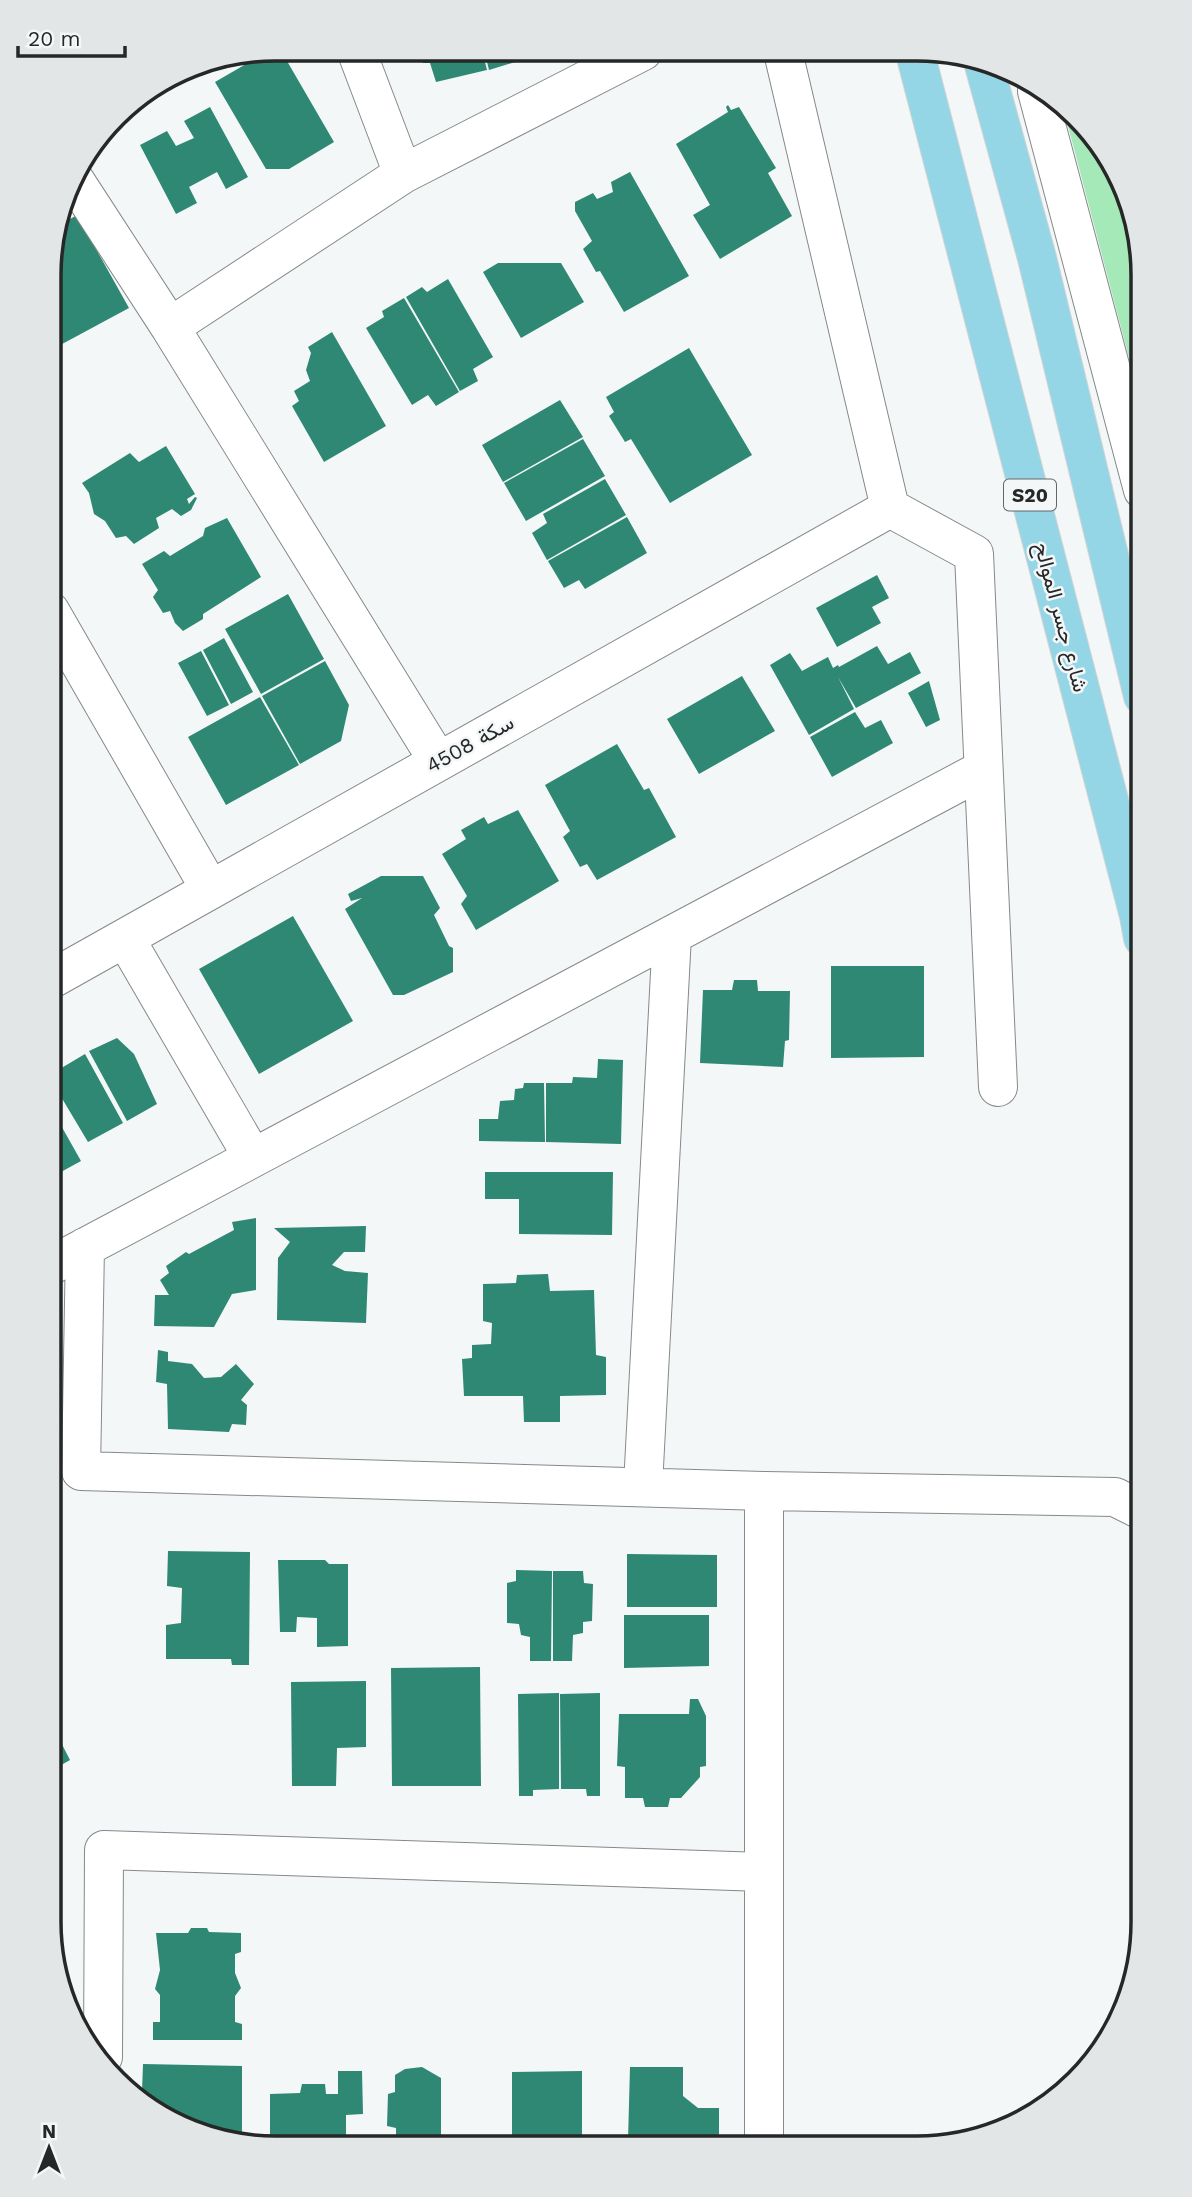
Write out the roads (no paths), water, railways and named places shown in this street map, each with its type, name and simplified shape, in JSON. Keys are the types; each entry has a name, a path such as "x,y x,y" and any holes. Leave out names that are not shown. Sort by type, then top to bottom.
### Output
{"main road":[{"name":"شارع جسر الموالح","path":"917,61 1131,884"},
{"path":"986,73 1037,258 1131,645"}],"street":[{"path":"170,327 404,174 623,61"},
{"path":"785,61 890,508 974,554 998,1087"},
{"path":"361,62 404,174"},
{"path":"1039,100 1131,444"},
{"path":"80,189 170,327 438,761"},
{"name":"سكة 4508","path":"61,973 890,508"},
{"path":"61,630 210,889"},
{"path":"61,1260 982,770"},
{"path":"643,1486 672,935"},
{"path":"125,937 253,1158"},
{"path":"85,1247 81,1471 764,1491 1130,1496"},
{"path":"764,1491 764,2136"},
{"path":"103,2049 104,1850 764,1872"}]}
